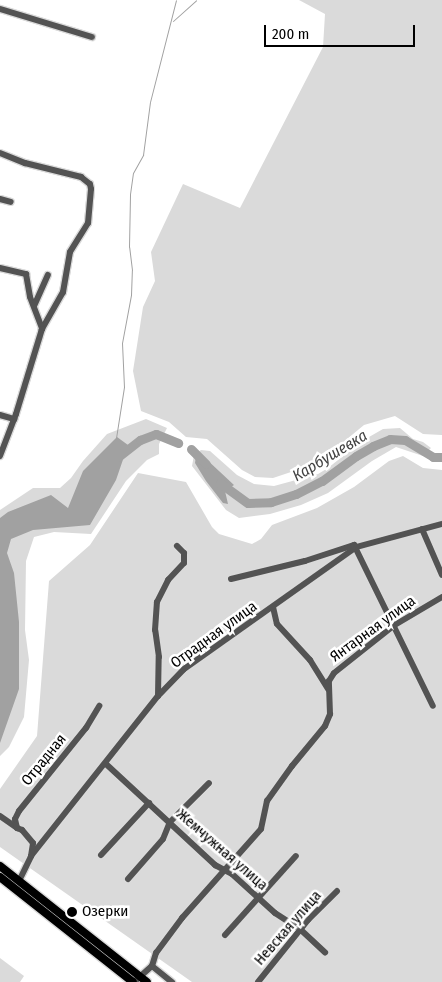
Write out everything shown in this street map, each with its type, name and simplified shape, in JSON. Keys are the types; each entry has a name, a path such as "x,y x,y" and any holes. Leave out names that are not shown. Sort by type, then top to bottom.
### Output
{"main road":[{"path":"0,866 135,980"},
{"path":"0,877 135,980 147,982"}],"street":[{"path":"0,9 92,37"},
{"path":"0,153 25,163 81,177 90,184 91,201 88,223 70,252 63,292 42,329 14,420 0,456"},
{"path":"0,199 11,202"},
{"path":"0,268 26,274 42,329"},
{"path":"34,306 48,275"},
{"path":"0,416 14,420"},
{"name":"Отрадная улица","path":"31,856 106,764 158,696 184,669 273,607 315,575 356,548 442,524"},
{"path":"422,529 442,575"},
{"path":"231,579 306,561 354,545 433,706"},
{"path":"158,696 159,657 155,630 156,602 168,580 184,563 184,553 178,546"},
{"name":"Янтарная улица","path":"328,689 329,681 334,673 393,626 442,597"},
{"path":"135,980 152,966 156,953 182,918 262,829 267,801 292,766 325,726 330,714 328,689 310,660 277,624 273,607"},
{"name":"Отрадная","path":"17,828 15,819 19,811 86,728 99,706"},
{"name":"Жемчужная улица","path":"106,764 215,865 225,869 275,913 301,930 325,952"},
{"path":"128,879 163,839 170,822 209,783"},
{"path":"101,854 149,803"},
{"path":"0,816 30,838 33,843 31,856 19,881"},
{"path":"225,935 296,856"},
{"name":"Невская улица","path":"258,982 301,930 337,891"},
{"path":"152,966 172,982"}],"shaded area":[{"path":"299,0 442,0 442,435 423,434 395,416 364,425 318,463 273,478 255,477 242,470 207,439 186,437 169,422 141,411 133,371 143,307 155,281 151,252 183,184 240,208 323,47 325,14"},
{"path":"146,419 167,428 159,444 159,454 147,460 126,481 91,534 54,532 34,537 26,561 25,630 29,660 24,717 9,747 0,756 0,510 33,488 60,488 71,478 107,434"},
{"path":"400,428 413,439 423,442 431,448 423,456 396,447 372,461 328,493 301,505 270,514 239,518 226,510 192,466 194,455 201,450 210,451 237,475 254,484 274,486 318,474 362,441 383,429"},
{"path":"117,437 128,445 116,480 90,525 33,530 11,539 7,553 14,573 19,622 19,689 0,743 0,518 8,512 51,495 68,508 83,471"},
{"path":"196,456 204,457 234,485 225,491 228,504 223,503 206,481 195,463"},
{"path":"403,456 423,468 442,470 442,982 192,982 0,847 0,789 37,736 49,581 90,545 138,473 186,482 212,527 219,534 252,544 261,539 272,525 317,508 354,487 389,461"},
{"path":"0,958 24,976 20,982 0,982"}],"waterway":[{"path":"116,438 124,387 122,343 131,295 132,270 129,247 130,194 133,173 143,155 150,102 176,0"},
{"path":"173,21 196,0"},
{"name":"Карбушевка","path":"118,457 140,440 156,434 178,443"},
{"name":"Карбушевка","path":"220,483 248,503 271,502 296,494 322,481 356,456 390,439 405,440 433,457 442,457"},
{"name":"Карбушевка","path":"191,449 206,464"}],"place":[{"name":"Озерки","path":"72,912"}]}
